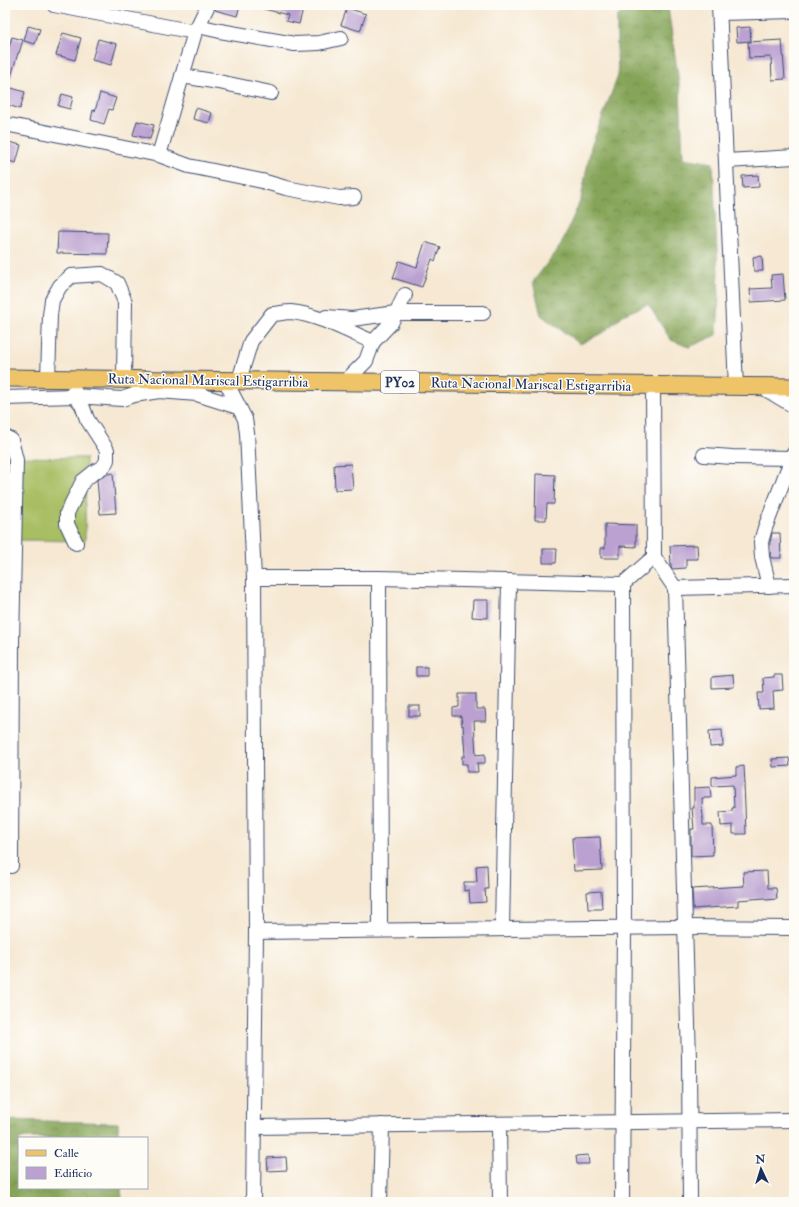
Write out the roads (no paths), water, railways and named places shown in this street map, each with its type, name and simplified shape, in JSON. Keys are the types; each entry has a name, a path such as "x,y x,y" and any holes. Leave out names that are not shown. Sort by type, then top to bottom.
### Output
{"main road":[{"name":"Ruta Nacional Mariscal Estigarribia","path":"5,378 794,387"}],"street":[{"path":"54,5 295,44 319,43 341,38"},
{"path":"159,155 196,29 208,5"},
{"path":"736,387 719,9 794,11"},
{"path":"182,76 271,93"},
{"path":"5,124 159,155 189,166 262,181 286,188 339,198 354,197"},
{"path":"726,161 794,157"},
{"path":"48,378 50,315 52,300 60,286 71,276 102,274 116,283 125,302 124,379"},
{"path":"345,382 366,361 373,342 391,323 405,295"},
{"path":"253,1202 256,932 254,578 247,433 244,420 238,407 232,380 251,341 272,314 290,312 310,316 352,318 396,313 483,312"},
{"path":"310,316 373,342"},
{"path":"70,378 75,396 82,405 88,419 107,450 107,460 104,466 83,481 67,512 67,524 76,543"},
{"path":"653,385 654,557 675,588 689,1058 690,1202"},
{"path":"762,387 794,407"},
{"path":"9,401 75,396 122,399 134,395 159,392 197,394 238,407"},
{"path":"5,437 11,440 16,460 12,642 11,866"},
{"path":"704,455 732,457 793,457 761,542 762,557 769,586"},
{"path":"254,578 379,578 623,584 654,557"},
{"path":"379,578 380,930"},
{"path":"502,929 509,582"},
{"path":"622,1202 624,928 623,584"},
{"path":"675,588 794,585"},
{"path":"256,932 685,927 794,928"},
{"path":"254,1127 794,1120"},
{"path":"499,1124 500,1202"},
{"path":"380,1202 382,1125"}]}
